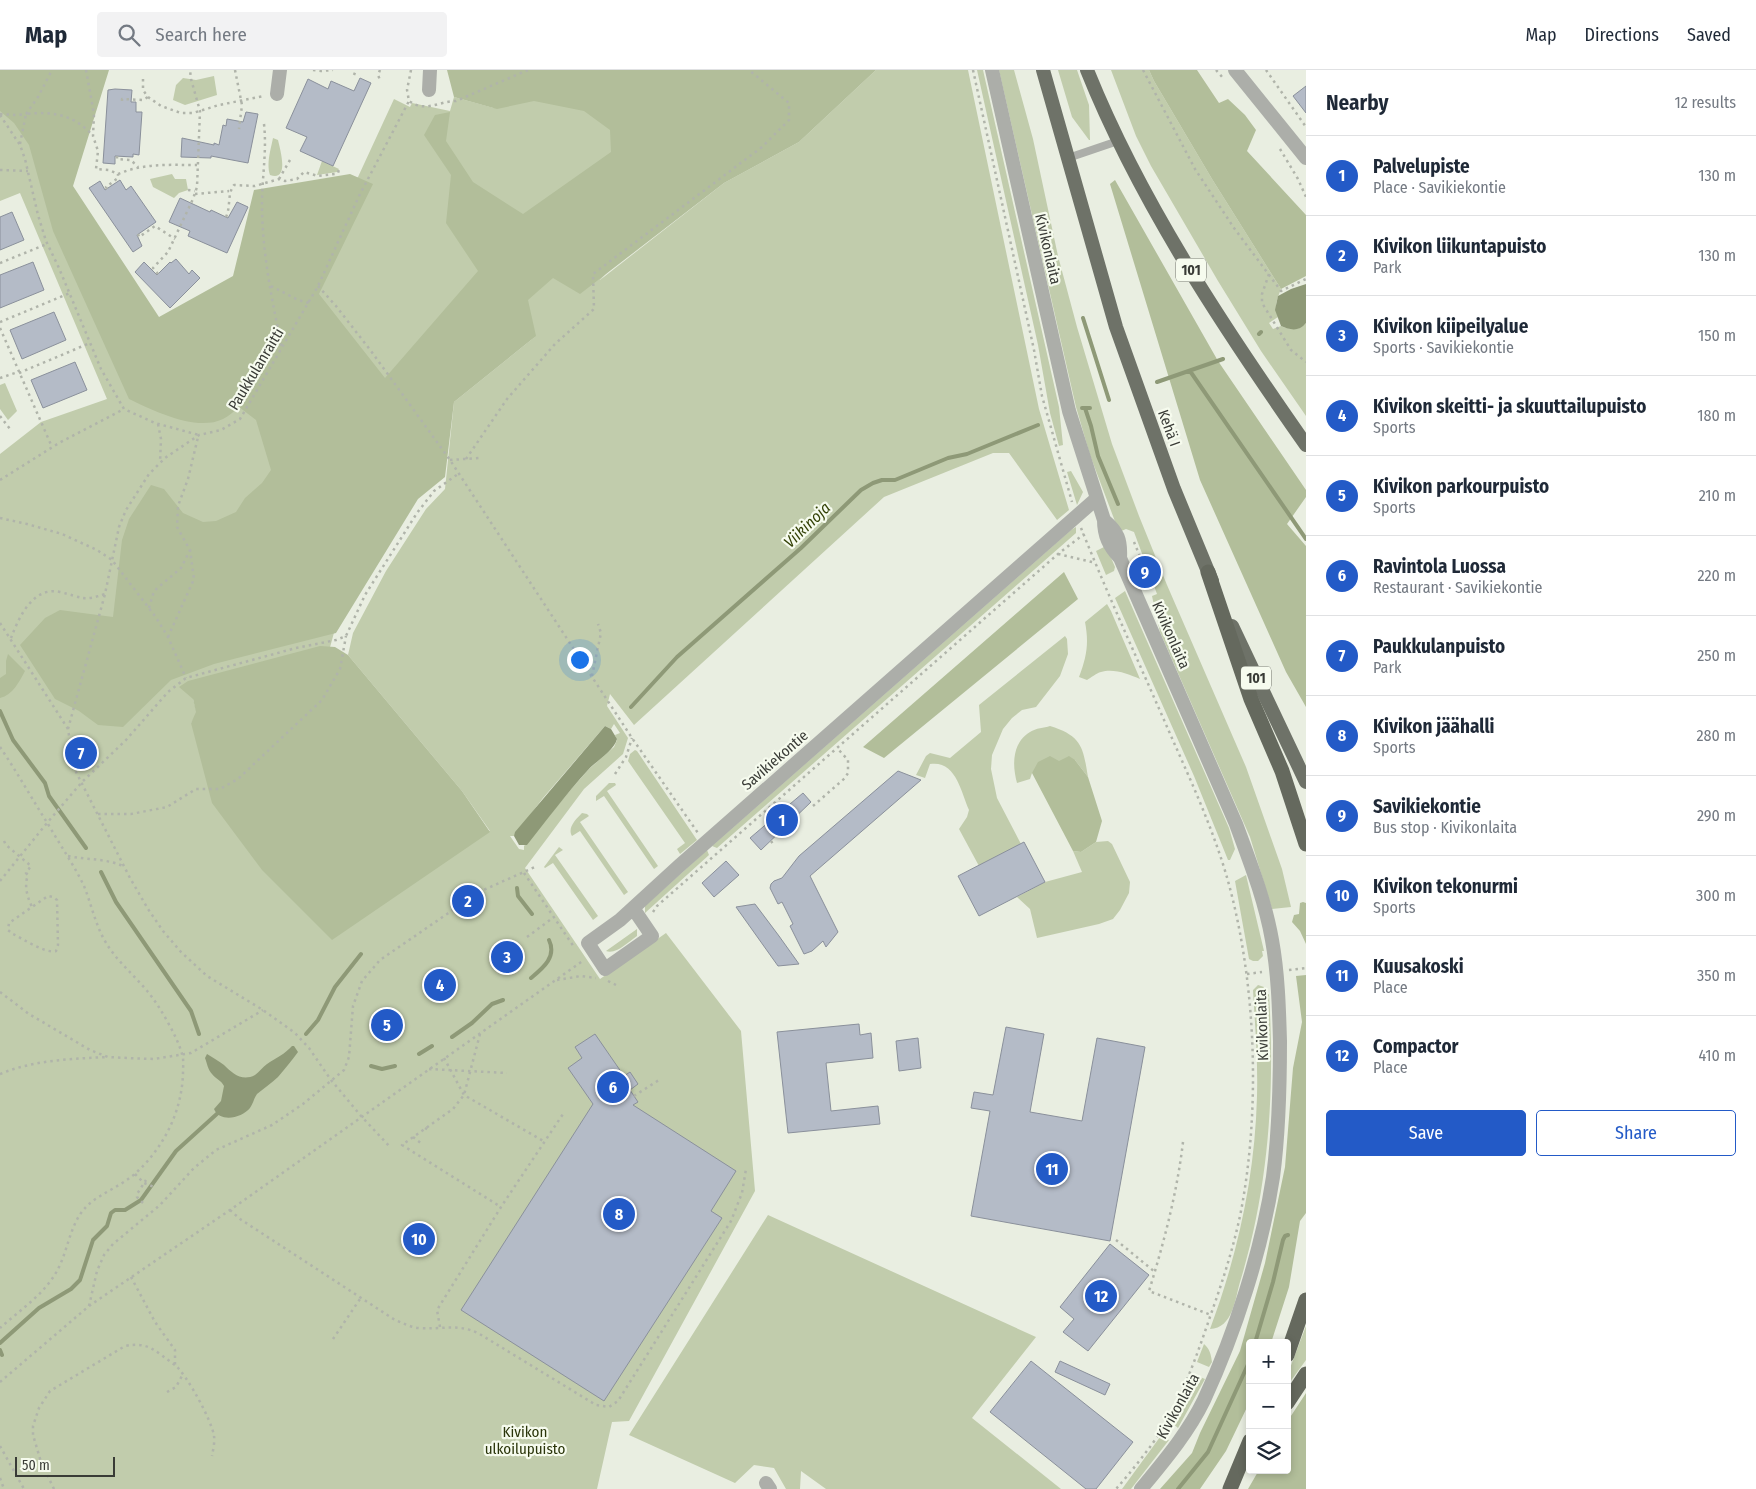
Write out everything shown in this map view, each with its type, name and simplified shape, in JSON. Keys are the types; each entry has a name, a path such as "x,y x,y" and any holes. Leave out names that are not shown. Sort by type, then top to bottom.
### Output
{"highway":[{"name":"Kehä I","path":"1043,70 1116,327 1174,489 1208,572 1258,683 1306,782"},
{"name":"101","path":"1087,70 1118,141 1184,259 1276,402 1306,445"},
{"path":"1208,572 1251,698 1282,771 1306,844"},
{"path":"1291,1343 1306,1300"},
{"path":"1291,1396 1306,1374"},
{"path":"1230,1489 1246,1451"},
{"path":"1230,1489 1246,1467"}],"street":[{"path":"271,95 280,70"},
{"path":"430,70 430,90"},
{"name":"Kivikonlaita","path":"992,70 1069,411 1104,520 1104,533 1110,548 1120,558 1236,824 1250,861 1272,939 1277,983 1279,1023 1278,1119 1273,1176 1251,1275 1227,1343 1203,1401 1171,1454 1141,1489"},
{"path":"1238,71 1306,158"},
{"name":"Savikiekontie","path":"633,908 652,936 605,969 588,943 633,908 1096,499"}],"lane":[{"path":"1068,158 1118,141"}],"path":[{"path":"20,145 26,114 38,97 52,70"},
{"path":"86,70 94,114 93,136 98,150 96,169 109,170 118,174 138,167 197,165"},
{"path":"158,274 153,268 168,252 195,193 200,111 190,70"},
{"path":"235,70 239,100 242,105 239,129"},
{"path":"313,70 334,70"},
{"path":"354,75 356,70"},
{"path":"380,70 378,75 380,80"},
{"path":"411,70 407,90 409,101 427,107 440,105 447,101 456,101 528,70"},
{"path":"466,459 507,400 555,344 594,309 593,274 618,253 660,224 762,147 789,120 789,103 749,70"},
{"path":"973,70 1032,341 1042,396 1055,447 1074,508"},
{"path":"1142,70 1195,169 1234,228 1281,291 1306,279"},
{"path":"1216,70 1227,82"},
{"path":"1266,70 1306,127"},
{"path":"143,78 143,90 148,97 161,106 181,113 192,113 239,100 271,95"},
{"path":"122,101 122,99 143,100 148,97"},
{"name":"Paukkulanraitti","path":"68,728 105,594 119,527 126,510 146,480 165,458 199,435 221,430 240,419 309,303 359,196 409,101"},
{"path":"0,114 17,116 48,113 76,120 93,136"},
{"path":"0,114 20,145 47,244 70,293 101,369 124,409 158,424 199,435 188,479 178,506 177,527 190,550 194,579 168,638"},
{"path":"264,124 266,141 262,204 263,229 270,286 282,348"},
{"path":"1275,142 1298,179 1306,197"},
{"path":"117,156 117,159 131,160 138,167"},
{"path":"279,179 290,160"},
{"path":"226,217 230,202 229,191 234,185 247,186 279,179 284,181 296,179 304,172 318,176 336,174 340,169"},
{"path":"0,170 28,172"},
{"path":"107,188 118,178 118,174"},
{"path":"188,190 195,193 229,191"},
{"path":"138,234 139,236 155,226 175,239"},
{"path":"0,263 47,244"},
{"path":"1268,274 1262,294 1262,303 1292,350 1306,362"},
{"path":"270,286 298,300 309,303"},
{"path":"318,286 336,306 450,460 632,738 700,837"},
{"path":"0,322 70,293"},
{"path":"0,328 52,447"},
{"path":"0,378 90,343"},
{"path":"0,480 52,447 124,409"},
{"path":"0,416 10,429"},
{"path":"158,424 161,439 160,464"},
{"path":"450,460 479,458"},
{"path":"98,814 131,814 167,807 196,789 220,789 238,779 322,700 340,669 346,636 365,595 434,491 458,474"},
{"path":"0,518 62,534 97,550 112,560 168,638 186,678"},
{"path":"1080,526 1201,803 1226,873 1247,974 1252,1033 1253,1089 1250,1141 1241,1210 1226,1270 1211,1315 1176,1404 1162,1430 1116,1489"},
{"path":"650,915 657,906 1058,554 1084,534"},
{"path":"149,609 154,591 180,568 190,550"},
{"path":"1058,554 1096,562"},
{"path":"11,639 17,623 27,607 38,595 60,592 79,599 89,600 105,594"},
{"path":"0,623 68,728 74,768 124,867 148,909 181,952 207,976 263,1010 295,1033 309,1048 361,1116 390,1147"},
{"path":"592,676 601,633 598,624"},
{"path":"0,631 8,634"},
{"path":"0,881 82,782 126,740 168,692 186,678 346,636"},
{"path":"615,774 626,758 632,738"},
{"path":"0,747 84,887 107,946 148,992 169,1026 182,1054 183,1080 172,1125 150,1158 134,1174 88,1204 74,1227 58,1269 52,1279 0,1328"},
{"path":"813,806 845,778 848,773 848,760 838,748"},
{"path":"4,841 6,845 31,866 26,873 28,875 26,886 32,907"},
{"path":"67,856 88,860 110,860 124,867"},
{"path":"89,1306 97,1271 104,1255 113,1244 160,1205 194,1168 216,1150 272,1125 303,1104 344,1070 350,1057 353,1006 362,981 370,969 380,960 430,928 479,892 535,867"},
{"path":"0,1382 89,1306 230,1210 361,1116 584,961 524,872"},
{"path":"48,896 54,897 57,900 58,946 56,951 47,951 12,934 8,930 10,923 32,907 48,896"},
{"path":"527,937 554,917"},
{"path":"1285,970 1306,968"},
{"path":"1247,974 1266,972"},
{"path":"555,980 581,976 602,979 616,985"},
{"path":"0,992 29,1014 62,1035 90,1050 108,1056"},
{"path":"0,1074 25,1065 55,1060 108,1056 154,1059 191,1053 263,1010"},
{"path":"480,1033 464,1095 453,1108 402,1146 501,1207"},
{"path":"444,1058 464,1095 545,1142"},
{"path":"428,1069 507,1073"},
{"path":"634,1096 659,1080"},
{"path":"440,1327 437,1310 501,1207 563,1114"},
{"path":"426,1128 430,1131"},
{"path":"413,1138 422,1144"},
{"path":"1182,1142 1174,1196 1149,1292 1211,1315"},
{"path":"230,1210 240,1219 335,1279 360,1298 395,1320 417,1328 459,1327 478,1333 596,1405 609,1407 614,1405 731,1222 742,1193 746,1170"},
{"path":"134,1174 145,1183 154,1187"},
{"path":"143,1203 137,1197 137,1194 145,1183"},
{"path":"1116,1240 1155,1272"},
{"path":"131,1277 155,1322 175,1350 175,1365"},
{"path":"333,1339 360,1298"},
{"path":"54,1489 38,1456 33,1435 33,1426 39,1408 50,1391 125,1346 146,1345 175,1365 183,1374 203,1409 214,1436 212,1456"},
{"path":"167,1392 176,1387 183,1374"},
{"path":"0,1446 24,1489"},
{"path":"0,1478 4,1489"}],"green space":[{"name":"Kivikon ulkoilupuisto","path":"0,70 70,186 157,321 235,278 358,177 394,99 410,107 412,103 450,111 454,97 494,108 597,87 690,187 600,280 724,183 799,142 876,70 968,70 1039,409 1069,510 1057,520 1009,453 993,453 884,497 634,725 610,694 607,706 628,738 623,754 584,789 525,868 600,979 666,933 741,1031 755,1191 629,1421 612,1422 597,1489 0,1489 0,454 41,422 107,399 20,193 0,201","holes":["536,336 454,402 445,489 426,509 386,571 353,633 348,655 462,791 490,831 191,723 197,713 193,699 329,651 335,629 451,396","614,724 620,733 615,735 617,740 614,747 589,769 573,787 524,846 524,850 519,849 510,836 514,836 543,798 605,726 611,729"]},
{"path":"977,70 983,70 1059,407 1063,445 1059,446 1050,413 1038,345"},
{"path":"999,70 1014,70 1033,139 1058,256 1112,444 1167,585 1246,767 1282,869 1291,907 1272,909 1250,837 1160,632 1152,596 1157,594 1134,532 1126,529 1119,532 1090,455 1076,407"},
{"path":"1058,70 1077,70 1089,105 1090,140 1072,117"},
{"path":"1111,70 1149,70 1212,179 1281,289 1276,306 1278,317 1269,323 1273,329 1281,326 1294,329 1306,323 1306,416 1261,351 1151,166 1136,136"},
{"path":"214,76 217,95 185,105 173,100 176,85 183,78 196,80"},
{"path":"273,138 278,140 282,157 282,169 280,174 276,176 270,175 268,166"},
{"path":"322,161 339,169 337,172 317,175"},
{"path":"172,174 175,179 186,179 188,190 179,193 174,198 153,187 150,179"},
{"path":"5,383 17,411 8,420 0,409 0,385"},
{"path":"1071,471 1083,492 1077,505 1067,472"},
{"path":"1076,527 1076,533 717,848 712,846 1071,530"},
{"path":"1106,546 1115,567 1114,571 1106,575 1096,551"},
{"path":"1125,591 1229,828 1235,849 1230,860 1228,860 1194,776 1115,598"},
{"path":"1107,604 1140,679 1116,671 1099,673 1087,680 1079,677 1086,650 1085,622"},
{"path":"1065,636 1068,654 1060,676 1036,707 1022,710 1012,718 1003,729 992,755 991,769 997,798 1021,844 979,866 959,829 969,810 960,786 952,772 939,764 930,764 925,778 916,775 926,756 930,753 950,758 981,732 979,705"},
{"path":"1050,726 1069,734 1079,744 1088,777 1075,760 1032,773 1030,779 1017,783 1014,762 1020,742 1032,731"},
{"path":"635,750 697,840 680,854 677,849 685,843 628,761 630,754"},
{"path":"609,783 615,783 616,785 607,791 658,866 654,869 604,796 596,801 596,796"},
{"path":"582,813 589,816 580,822 628,892 624,895 580,831 572,836 571,827"},
{"path":"1108,841 1112,844 1130,882 1129,893 1120,910 1113,919 1099,924 1037,938 1030,909 1017,897 1045,882 1082,872 1073,851 1081,852 1096,842"},
{"path":"559,847 563,850 555,855 598,916 593,920 553,863 544,867"},
{"path":"707,850 709,855 645,913 645,906"},
{"path":"1246,875 1264,951 1262,951 1263,956 1258,961 1249,959 1235,881"},
{"path":"637,929 637,936 618,950 606,951"},
{"path":"1258,985 1264,987 1267,994 1269,994 1271,1030 1270,1103 1264,1175 1250,1246 1232,1312 1224,1324 1210,1329 1237,1243 1249,1185 1256,1126 1257,1083 1253,990"},
{"path":"768,1215 1036,1337 972,1418 1061,1489 826,1489 801,1471 800,1489 786,1489 774,1468 754,1465 735,1483 629,1435"},
{"path":"1306,1326 1306,1360 1291,1381 1291,1365"},
{"path":"1204,1344 1209,1350 1211,1357 1212,1362 1209,1367 1197,1362"},
{"path":"1193,1374 1205,1379 1178,1428 1171,1422 1171,1419"},
{"path":"1160,1437 1169,1440 1131,1489 1122,1489"}],"shaded area":[{"path":"0,70 109,70 73,186 159,317 233,276 254,190 350,174 373,184 319,294 385,378 478,271 446,223 451,175 424,135 435,115 450,112 446,141 473,182 523,214 611,152 610,130 584,111 534,101 497,109 454,97 447,70 876,70 799,142 724,183 580,294 553,278 528,300 536,336 454,402 445,477 418,499 336,633 214,664 171,680 123,727 98,725 79,711 55,699 20,645 45,618 60,610 113,617 122,540 129,519 151,485 164,489 183,513 203,522 216,521 236,512 245,498 262,483 271,470 256,420 239,407 223,419 201,423 188,422 163,414 129,399 53,231 29,145 14,123 0,111"},
{"path":"1149,70 1197,70 1219,103 1228,99 1245,115 1256,130 1247,151 1306,215 1306,276 1281,289 1212,179"},
{"path":"1115,180 1218,361 1306,490 1306,497 1287,524 1306,546 1306,707 1286,672 1200,480 1110,184"},
{"path":"1306,284 1306,323 1300,328 1294,329 1281,326 1275,310 1278,296"},
{"path":"1064,572 1078,599 884,758 863,747"},
{"path":"320,646 335,647 348,655 462,791 490,832 332,940 262,870 212,803 191,723 196,712 193,699 179,687 188,681"},
{"path":"8,654 25,671 12,691 0,698 0,678 6,674"},
{"path":"605,726 611,729 617,739 612,748 580,779 527,845 519,845 514,836 515,832"},
{"path":"1050,756 1059,761 1069,756 1075,760 1088,777 1102,821 1096,842 1081,852 1073,851 1032,773 1038,762"},
{"path":"1300,903 1306,903 1306,944 1300,931 1292,922 1294,915 1299,914"},
{"path":"1306,975 1306,1213 1300,1221 1289,1287 1272,1339 1246,1339 1246,1409 1226,1451 1200,1489 1160,1489 1192,1453 1240,1351 1265,1263 1285,1167 1293,1068 1302,1022 1296,976"},
{"path":"292,1046 298,1052 278,1077 257,1094 246,1111 231,1117 221,1116 217,1113 214,1109 221,1101 224,1086 210,1071 205,1058 207,1054 234,1074 246,1078 255,1075"},
{"path":"1306,1393 1306,1489 1248,1489 1257,1474 1291,1474 1291,1416"}],"building":[{"path":"360,78 371,83 333,166 300,151 307,137 286,128 308,79 328,89 331,81 354,91"},
{"path":"1306,86 1306,113 1293,96"},
{"path":"108,90 132,90 131,102 136,102 136,112 142,112 139,155 133,154 133,157 115,156 115,164 103,163"},
{"path":"246,112 258,114 248,163 211,156 211,158 181,157 182,138 219,145 223,125 226,126 227,119 243,122"},
{"path":"120,180 126,190 131,186 156,222 137,235 142,246 133,252 89,188 100,181 105,190"},
{"path":"180,198 228,218 237,202 248,207 227,253 188,236 190,231 169,222"},
{"path":"12,212 24,240 0,250 0,217"},
{"path":"176,259 189,274 192,270 200,278 170,308 135,272 144,262 157,275 170,262"},
{"path":"33,262 44,290 0,308 0,275"},
{"path":"54,312 66,340 22,359 10,330"},
{"path":"75,362 87,390 43,408 31,380"},
{"path":"898,771 921,780 810,876 838,932 826,947 823,941 812,951 804,954 790,926 793,924 782,902 778,904 770,888 771,884 782,878 799,856"},
{"path":"803,793 811,802 761,850 750,838"},
{"path":"1024,842 1045,882 979,916 958,876"},
{"path":"726,861 739,875 714,897 702,883"},
{"path":"755,904 799,964 778,966 736,907"},
{"path":"859,1024 860,1035 871,1033 873,1058 826,1063 831,1111 878,1106 880,1124 788,1133 777,1032"},
{"path":"1006,1027 1044,1034 1030,1112 1082,1121 1097,1038 1145,1047 1110,1241 971,1216 990,1111 971,1108 974,1092 993,1095"},
{"path":"595,1034 624,1076 630,1072 638,1084 630,1090 638,1102 633,1105 736,1171 711,1211 722,1218 604,1401 461,1310 593,1104 568,1068 582,1058 575,1047"},
{"path":"918,1038 921,1068 899,1071 896,1041"},
{"path":"1110,1244 1149,1275 1088,1351 1063,1332 1074,1319 1060,1307"},
{"path":"1031,1361 1133,1442 1096,1489 1086,1489 990,1412"},
{"path":"1060,1361 1110,1384 1105,1395 1055,1372"}],"waterway":[{"path":"1083,318 1109,400"},
{"name":"Viikinoja","path":"1157,382 1223,359"},
{"path":"1190,371 1306,539"},
{"name":"Viikinoja","path":"1082,408 1090,408"},
{"path":"1085,408 1098,456 1118,504"},
{"name":"Viikinoja","path":"631,707 677,657 801,548 861,490 873,483 882,480 895,480 948,458 967,454 1038,425"},
{"path":"0,711 13,740 45,783 49,796 86,848"},
{"path":"101,872 116,902 191,1011 199,1034"},
{"path":"517,888 518,896 532,914"},
{"path":"531,978 548,962 551,952 549,940"},
{"path":"306,1034 318,1020 335,987 361,954"},
{"path":"452,1037 472,1023 492,1004 503,1000"},
{"path":"419,1054 432,1046"},
{"path":"371,1066 382,1069 395,1066"},
{"path":"0,1343 39,1308 71,1289 80,1280 93,1240 107,1226 111,1213 115,1210 125,1210 141,1200 176,1151 219,1112"},
{"path":"1256,1339 1283,1240 1288,1235"},
{"path":"0,1350 2,1355"},
{"path":"1178,1489 1208,1452 1246,1369"}],"place":[{"name":"Savikiekontie","path":"1145,572"},
{"name":"Paukkulanpuisto","path":"81,753"},
{"name":"Palvelupiste","path":"782,820"},
{"name":"Kivikon liikuntapuisto","path":"468,901"},
{"name":"Kivikon kiipeilyalue","path":"507,957"},
{"name":"Kivikon skeitti- ja skuuttailupuisto","path":"440,985"},
{"name":"Kivikon parkourpuisto","path":"387,1025"},
{"name":"Ravintola Luossa","path":"613,1087"},
{"name":"Kuusakoski","path":"1052,1169"},
{"name":"Kivikon jäähalli","path":"619,1214"},
{"name":"Kivikon tekonurmi","path":"419,1239"},
{"name":"Compactor","path":"1101,1296"}]}
